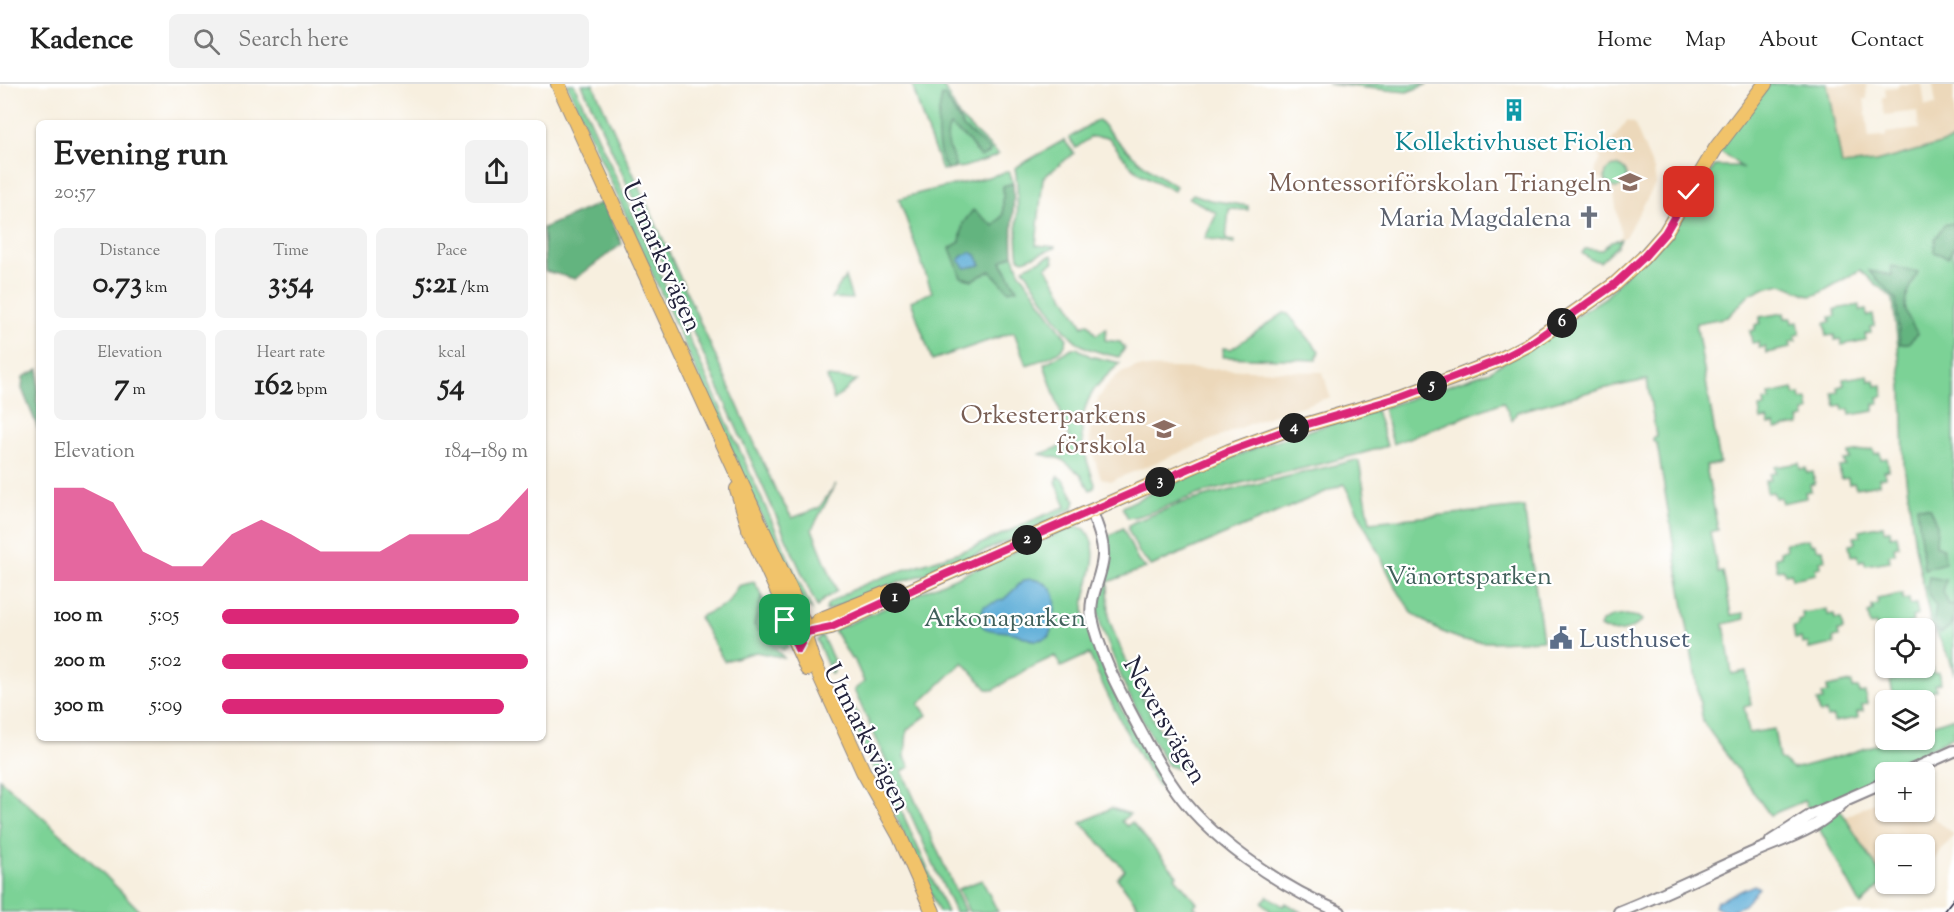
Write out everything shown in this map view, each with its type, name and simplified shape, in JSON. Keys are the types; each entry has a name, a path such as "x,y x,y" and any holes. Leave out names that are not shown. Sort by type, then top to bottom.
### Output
{"main road":[{"name":"Utmarksvägen","path":"558,84 792,594 807,632 806,640 811,656 863,771 899,835 933,912"},
{"path":"749,529 793,625 798,631 807,632 831,627 944,575 1239,447 1284,431 1401,397 1497,361 1528,345 1615,284 1643,258 1665,233 1703,170 1765,84"},
{"name":"Utmarksvägen","path":"724,448 762,566 798,649 856,776 916,875"},
{"path":"798,649 807,632 819,620 894,590 944,575"},
{"path":"792,594 803,608 819,620"}],"street":[{"name":"Neversvägen","path":"1092,512 1104,554 1091,599 1095,633 1117,685 1171,784 1200,818 1259,868 1279,881 1340,912"},
{"path":"1929,762 1954,751"},
{"path":"1619,912 1813,828 1845,801 1875,787"}],"shaded area":[{"path":"1827,84 1866,84 1867,99 1864,99 1869,138 1886,137 1886,133 1919,129 1917,111 1884,115 1882,97 1886,97 1885,88 1898,87 1899,84 1922,84 1925,106 1936,105 1933,84 1954,84 1954,140 1876,162 1842,165"},
{"name":"Montessoriförskolan Triangeln","path":"1627,121 1634,123 1654,170 1656,183 1625,237 1618,239 1621,236 1613,190 1595,176 1601,159 1599,157"},
{"name":"Orkesterparkens förskola","path":"1136,367 1323,372 1330,397 1262,419 1111,481 1101,478 1095,461 1089,438 1091,420 1098,399 1110,382 1119,374"},
{"path":"1875,802 1875,822 1935,822 1935,819 1954,835 1935,859 1935,834 1875,834 1875,865 1845,817"}],"green space":[{"path":"567,84 574,84 812,610 804,605 791,581"},
{"path":"582,84 593,84 777,493 792,518 819,508 836,484 812,529 837,591 817,607"},
{"path":"912,84 942,84 960,118 998,154 964,167 942,170"},
{"path":"1327,84 1428,84 1407,92"},
{"path":"1770,84 1827,84 1842,165 1876,162 1954,140 1954,675 1950,659 1935,631 1935,618 1930,618 1915,546 1904,464 1902,387 1893,299 1860,270 1811,296 1782,284 1763,288 1750,294 1728,317 1696,323 1720,463 1706,466 1718,530 1710,532 1718,573 1723,572 1731,615 1744,613 1745,619 1724,624 1732,674 1746,671 1751,705 1744,707 1749,733 1774,729 1779,758 1793,769 1875,745 1875,750 1928,750 1905,762 1875,762 1875,778 1834,800 1875,865 1875,891 1861,905 1804,801 1770,815 1703,722 1657,444 1653,441 1653,437 1656,436 1647,380 1592,391 1517,412 1512,420 1503,402 1393,444 1383,408 1490,371 1606,297 1715,166 1743,168 1716,148"},
{"path":"942,96 945,96 963,127 990,150 989,153 980,157 968,140 950,126 947,140 955,164 954,169 947,170 938,144"},
{"path":"1099,120 1134,157 1176,186 1174,191 1141,174 1129,164 1108,137 1091,137 1076,148 1069,138"},
{"path":"1064,140 1074,153 1043,178 1036,245 1055,248 1024,260 1019,258 1015,168"},
{"path":"1616,166 1624,169 1627,177 1624,185 1616,188 1608,185 1605,177 1608,169"},
{"path":"1009,171 1013,183 1003,186 1003,215 994,226 973,211 963,223 960,242 951,248 961,277 972,280 990,271 1017,289 1001,261 1013,254 1019,271 1067,339 1065,344 1057,353 1026,365 1014,332 932,360 911,301 932,292 899,199"},
{"path":"1013,183 1013,254 1001,262 1017,289 1009,291 990,271 972,280 961,277 950,248 960,242 963,223 973,210 994,226 1003,215 1003,186"},
{"path":"1193,194 1210,200 1248,206 1248,210 1229,209 1226,240 1234,241 1234,244 1205,238 1217,213 1189,198"},
{"path":"603,202 622,244 575,279 546,271 546,227"},
{"path":"1954,223 1954,247 1948,257 1934,252 1935,238 1944,225"},
{"path":"1621,239 1600,262 1582,253 1585,249 1602,250 1611,241"},
{"path":"1052,255 1054,262 1046,267 1083,326 1088,323 1096,335 1106,328 1105,340 1120,342 1125,348 1119,357 1083,346 1066,332 1023,268"},
{"path":"1891,266 1918,272 1905,303 1908,316 1918,334 1908,343 1900,344 1896,299 1869,271 1892,275"},
{"path":"845,277 852,299 831,298"},
{"path":"1859,305 1861,311 1866,310 1867,316 1873,315 1875,326 1870,327 1871,333 1865,334 1866,340 1842,345 1840,339 1835,340 1834,335 1827,336 1825,323 1831,322 1830,317 1836,316 1835,309"},
{"path":"1284,313 1288,314 1319,351 1316,360 1223,357 1223,348 1231,349"},
{"path":"1784,313 1785,318 1791,318 1792,323 1798,322 1800,334 1795,335 1796,341 1790,342 1791,348 1766,353 1765,347 1759,348 1758,342 1752,343 1750,331 1755,330 1755,325 1760,323 1760,317"},
{"path":"1072,348 1077,348 1090,356 1120,363 1094,390 1084,413 1082,437 1095,484 1090,490 1081,475 1061,459 1040,454 1071,443 1044,364"},
{"path":"36,370 36,424 22,389 23,377"},
{"path":"1868,375 1869,381 1875,380 1876,386 1882,385 1883,396 1878,397 1879,403 1874,404 1874,411 1850,415 1849,409 1843,410 1842,405 1836,406 1833,393 1839,392 1838,387 1844,385 1843,379"},
{"path":"827,377 857,380 834,400"},
{"path":"1793,389 1795,395 1800,394 1801,400 1807,399 1809,411 1804,412 1805,418 1799,419 1800,425 1776,429 1774,424 1769,425 1767,419 1761,420 1759,408 1765,407 1764,401 1770,400 1769,394"},
{"path":"1376,410 1387,446 1203,493 1137,516 1128,518 1122,507 1265,444"},
{"path":"1873,449 1875,454 1880,453 1881,459 1887,458 1889,470 1884,471 1885,477 1879,478 1880,484 1856,488 1854,483 1849,484 1848,478 1841,479 1839,467 1845,466 1844,460 1850,459 1849,453"},
{"name":"Vänortsparken","path":"1356,460 1359,462 1370,522 1524,507 1543,640 1464,641 1438,630 1412,613 1396,588 1344,484 1151,566 1139,553 1128,529 1129,525 1134,522 1182,503"},
{"path":"1799,463 1800,469 1806,468 1807,473 1813,472 1815,484 1810,485 1811,491 1805,492 1806,498 1782,503 1780,497 1775,498 1773,492 1767,493 1765,481 1770,480 1770,474 1776,473 1775,467"},
{"path":"1058,476 1064,481 1075,500 1073,508 1032,530 953,565 897,583 826,611 827,605 860,586 973,547 1066,507 1056,482"},
{"path":"1917,506 1929,508 1937,525 1936,545 1943,548 1945,563 1924,569"},
{"path":"1883,525 1884,531 1890,530 1891,536 1897,535 1899,546 1894,547 1895,553 1889,555 1890,561 1866,565 1864,560 1859,561 1858,555 1851,556 1849,544 1855,543 1854,537 1860,536 1859,530"},
{"name":"Arkonaparken","path":"1075,526 1085,529 1091,538 1093,548 1094,558 1084,609 1087,626 1118,702 1132,730 1159,773 1162,784 1159,787 1129,738 1089,654 1061,667 1055,656 1023,671 994,690 987,689 963,662 919,704 927,715 907,730 905,757 910,767 902,771 965,912 955,912 854,690 864,682 854,659 851,659 834,630"},
{"path":"1123,528 1138,561 1146,568 1108,582 1109,619 1144,702 1163,736 1185,768 1181,770 1169,766 1162,756 1127,691 1101,626 1097,604 1111,557 1108,536"},
{"path":"1809,539 1811,545 1816,544 1817,549 1823,549 1825,560 1820,561 1821,567 1815,568 1816,574 1792,579 1791,573 1785,574 1783,569 1777,570 1775,557 1781,556 1780,551 1786,550 1785,543"},
{"path":"1929,577 1946,580 1943,592 1949,605 1954,604 1954,619 1951,627 1939,633 1934,618 1936,607 1927,589"},
{"path":"754,582 762,595 754,625 784,658 756,652 724,661 699,617 727,604 738,586"},
{"path":"1902,594 1903,600 1909,599 1910,605 1916,604 1918,615 1912,618 1875,618 1875,624 1870,625 1868,613 1873,611 1872,606 1878,605 1877,599"},
{"path":"762,595 789,647 783,650 767,641 754,625"},
{"path":"1827,609 1828,615 1834,614 1835,619 1841,619 1843,630 1838,631 1839,637 1833,638 1834,644 1809,649 1808,643 1802,644 1801,638 1795,639 1793,627 1798,626 1798,621 1803,619 1802,613"},
{"path":"1626,615 1643,620 1634,627 1617,632 1600,627 1602,622 1611,617"},
{"path":"822,636 834,661 830,663 834,672 831,674 817,640"},
{"path":"1938,672 1941,683 1935,684 1935,690 1892,690 1890,681 1935,678 1935,673"},
{"path":"1852,682 1853,688 1858,688 1860,693 1865,692 1867,704 1862,705 1863,711 1857,712 1858,718 1834,722 1833,717 1827,718 1826,712 1820,713 1817,701 1823,700 1822,694 1828,693 1827,687"},
{"path":"855,708 947,912 939,912 853,722 856,720 852,710"},
{"path":"1954,717 1954,736 1935,746 1935,724"},
{"path":"0,779 95,865 139,910 133,912 0,912"},
{"path":"1111,808 1130,814 1121,821 1127,826 1132,822 1177,875 1175,877 1197,903 1194,906 1199,912 1141,912 1117,878 1125,870 1081,823"},
{"path":"982,880 998,912 969,912 958,889"},
{"path":"1268,896 1283,906 1286,903 1301,912 1270,912 1262,902"}],"water":[{"path":"970,252 976,255 981,265 966,268 959,261 962,256"},
{"path":"1024,580 1042,582 1053,593 1055,609 1049,637 1033,640 1010,632 984,628 981,616 984,606 1004,599"},
{"path":"1754,885 1759,888 1744,905 1729,912 1715,907 1717,901"}],"tram line":[{"path":"1943,912 1954,898"}],"place":[{"name":"Kollektivhuset Fiolen","path":"1514,110"},
{"name":"Montessoriförskolan Triangeln","path":"1630,182"},
{"name":"Maria Magdalena","path":"1589,217"},
{"name":"Orkesterparkens förskola","path":"1164,429"},
{"name":"Lusthuset","path":"1561,638"}],"route":[{"path":"785,620 798,649 807,632 831,627 944,575 1229,451 1284,431 1401,397 1497,361 1528,345 1615,284 1665,233 1689,192"}]}
